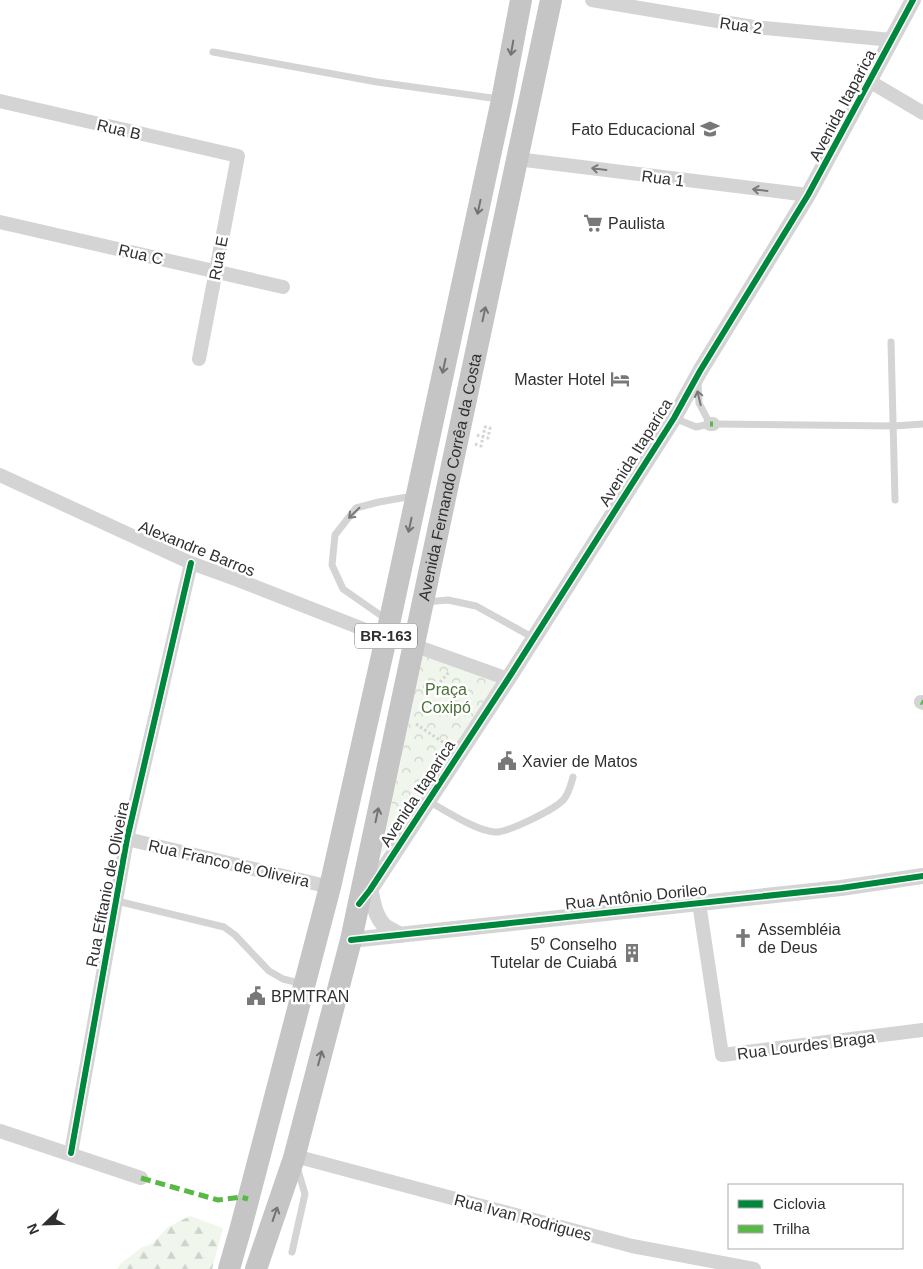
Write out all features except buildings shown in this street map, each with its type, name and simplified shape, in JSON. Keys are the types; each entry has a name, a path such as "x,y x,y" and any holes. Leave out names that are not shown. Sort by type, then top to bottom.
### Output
{"highway":[{"name":"Avenida Fernando Corrêa da Costa","path":"229,1268 330,887 388,630 502,100 520,0"},
{"name":"Avenida Fernando Corrêa da Costa","path":"257,1264 294,1157 365,888 413,644 551,0"}],"street":[{"name":"Rua 2","path":"592,0 753,27 892,40"},
{"name":"Avenida Itaparica","path":"365,888 427,801 508,679 674,418 700,371 808,195 913,0"},
{"path":"870,81 923,113"},
{"name":"Rua B","path":"0,101 238,156"},
{"name":"Rua E","path":"200,360 215,271 238,156"},
{"name":"Rua 1","path":"517,159 808,195"},
{"name":"Rua C","path":"0,222 283,287"},
{"name":"Alexandre Barros","path":"0,475 191,564 388,630"},
{"name":"Rua Efitanio de Oliveira","path":"71,1153 128,840 191,564"},
{"path":"413,644 508,679"},
{"name":"Rua Franco de Oliveira","path":"128,840 330,887"},
{"name":"Rua Antônio Dorileo","path":"351,940 831,889 923,876"},
{"path":"365,888 379,919 386,927 400,935"},
{"name":"Rua Lourdes Braga","path":"699,903 722,1055 923,1030"},
{"path":"0,1131 71,1153 141,1178"},
{"name":"Rua Ivan Rodrigues","path":"294,1157 632,1246 754,1269"}],"lane":[{"path":"213,52 377,82 502,100"},
{"path":"891,342 895,500"},
{"path":"700,371 697,389 699,403 711,424"},
{"path":"674,418 696,427 711,424 894,426 923,424"},
{"path":"388,630 343,589 332,565 335,536 356,508 416,496"},
{"path":"422,602 448,600 476,606 534,638"},
{"path":"427,801 480,829 496,832 528,821 564,799 573,777"},
{"path":"117,901 224,927 236,935 269,971 283,979 304,984"},
{"path":"292,1252 305,1194 294,1157"}],"path":[{"path":"481,446 485,427 490,428 488,438"},
{"path":"422,686 435,688 459,661"},
{"path":"416,724 459,753"}],"green space":[{"name":"Praça Coxipó","path":"423,654 497,680 498,686 381,855"},
{"path":"190,1216 223,1228 212,1269 117,1269 121,1263 141,1248 153,1243 168,1227"}],"marked path":[{"path":"141,1178 218,1200 241,1197 248,1199"}],"cycle path":[{"path":"359,904 508,679 674,418 700,371 808,195 913,0"},
{"path":"71,1153 127,839 191,563"},
{"path":"351,940 841,888 923,876"}],"place":[{"name":"Fato Educacional","path":"710,129"},
{"name":"Paulista","path":"593,223"},
{"name":"Master Hotel","path":"620,379"},
{"name":"Xavier de Matos","path":"507,761"},
{"name":"Assembléia de Deus","path":"743,938"},
{"name":"5⁰ Conselho Tutelar de Cuiabá","path":"632,953"},
{"name":"BPMTRAN","path":"256,996"}]}
